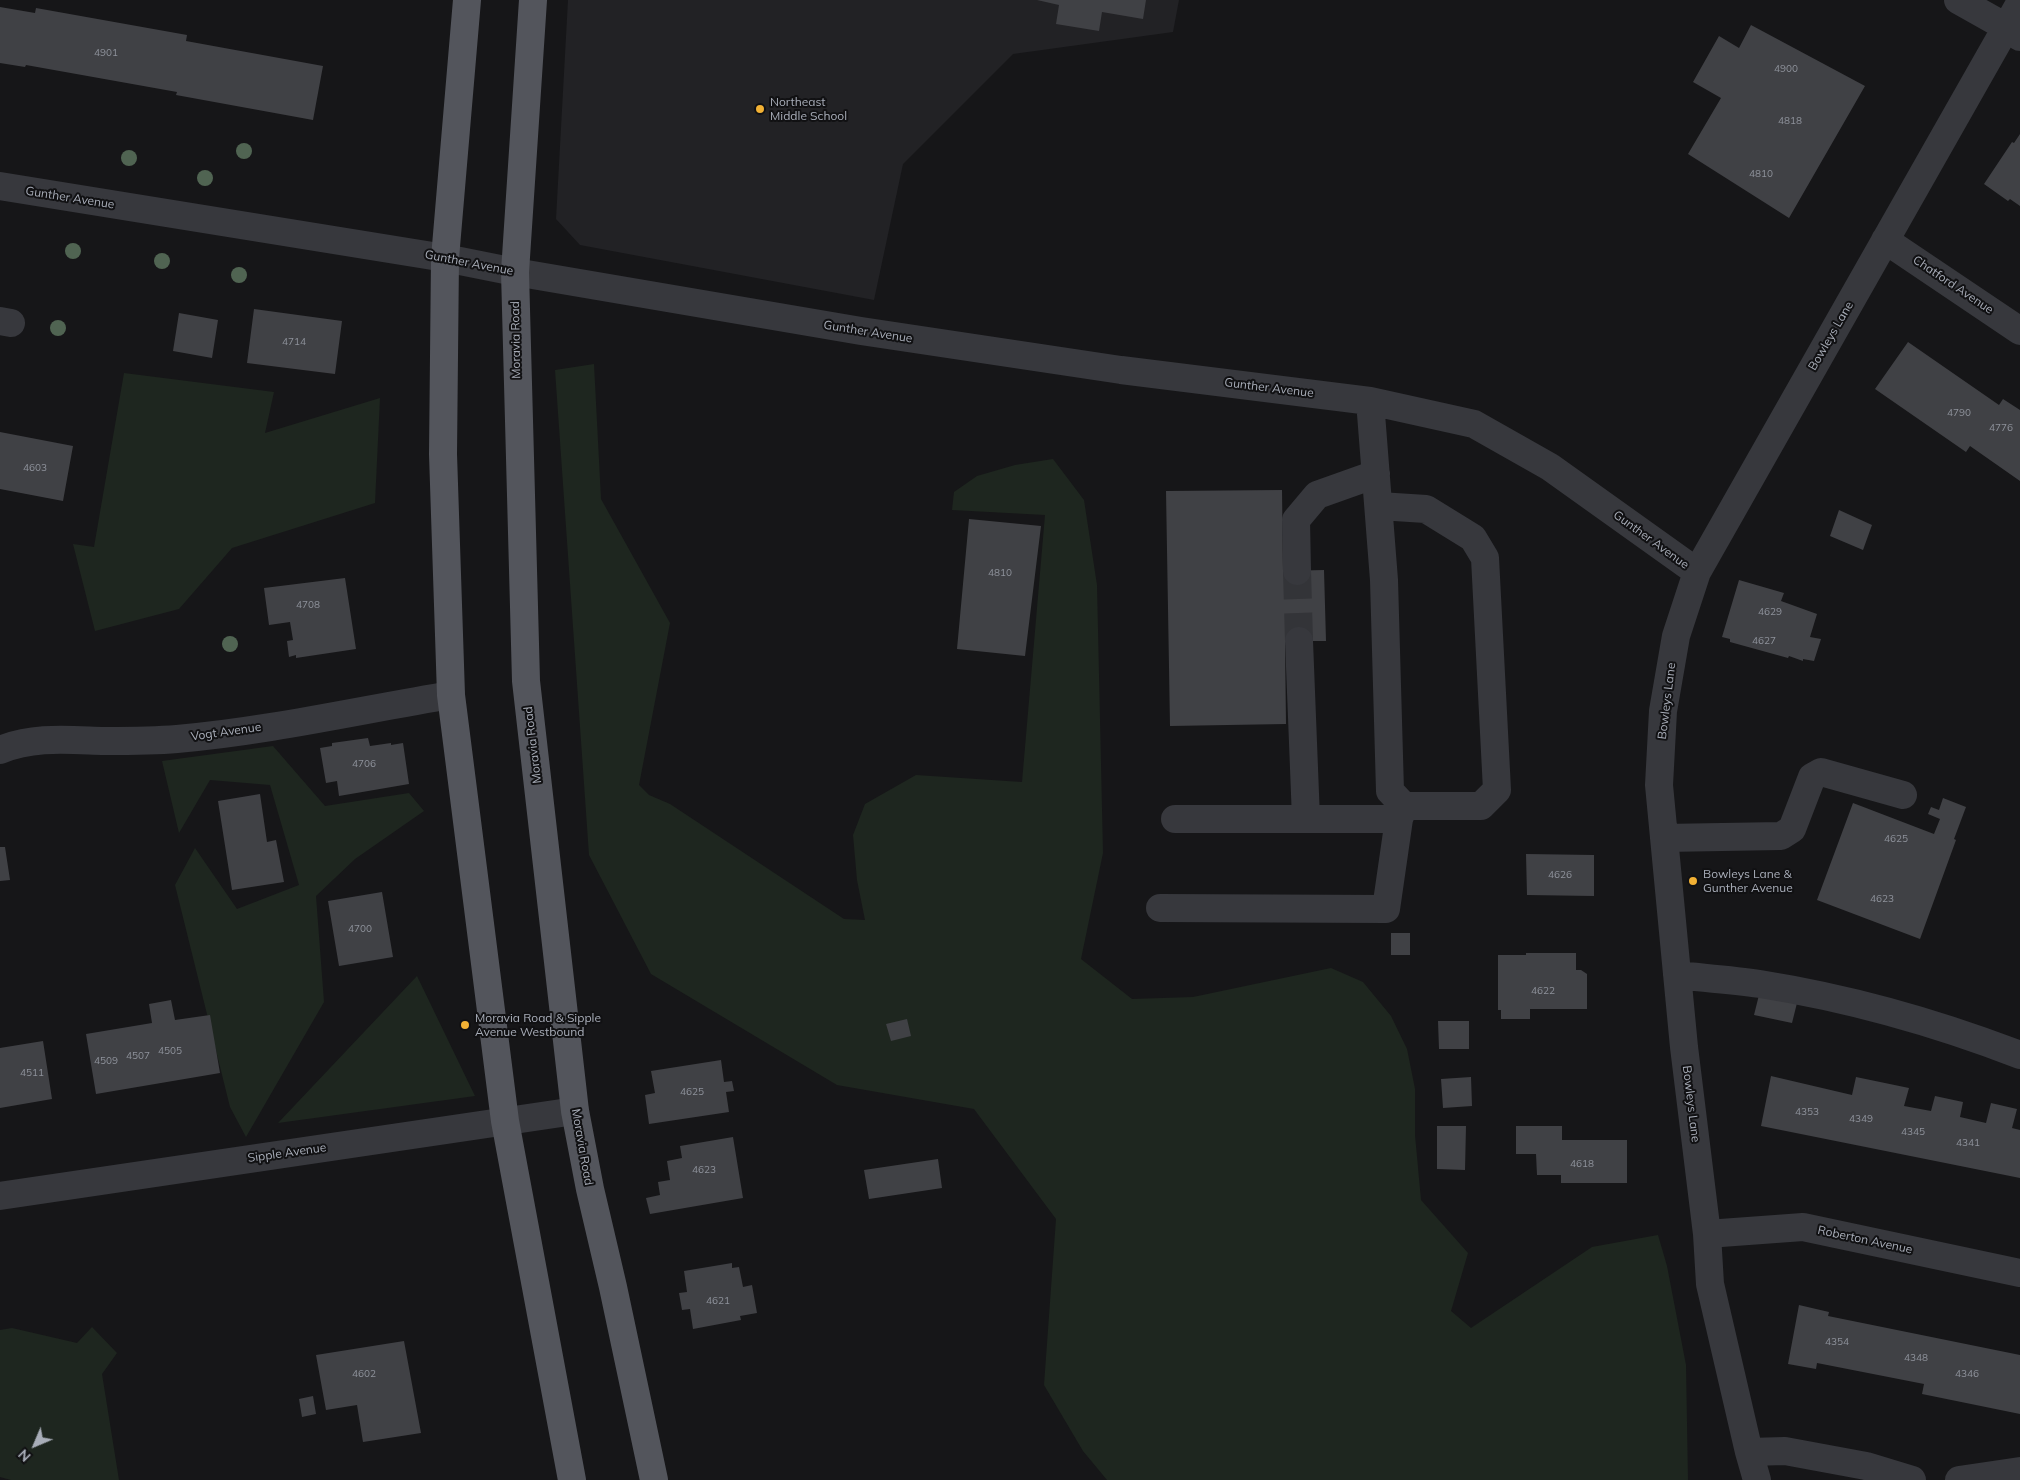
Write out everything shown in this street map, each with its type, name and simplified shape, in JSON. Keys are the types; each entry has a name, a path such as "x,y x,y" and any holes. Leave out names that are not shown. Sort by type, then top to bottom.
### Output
{"main road":[{"path":"467,0 446,258 443,454 451,695 505,1121 572,1480"},
{"name":"Moravia Road","path":"533,0 515,272 526,681 575,1111 590,1189 654,1480"}],"street":[{"path":"1958,0 2013,32"},
{"name":"Bowleys Lane","path":"1758,1480 1749,1452 1710,1284 1707,1234 1677,975 1659,785 1663,711 1676,636 1696,572 1885,240 2013,32 2020,3"},
{"name":"Gunther Avenue","path":"0,186 446,258 515,272 861,331 1111,369 1370,401 1474,424 1550,467 1696,572"},
{"name":"Chatford Avenue","path":"1885,240 2020,331"},
{"path":"1160,908 1386,909 1401,813 1390,791 1384,580 1370,401"},
{"path":"1297,570 1296,520 1317,495 1376,474"},
{"path":"1175,819 1306,820 1481,806 1497,790 1485,558 1473,538 1426,509 1379,506"},
{"path":"1299,641 1306,820"},
{"name":"Vogt Avenue","path":"0,750 16,743 44,739 107,741 176,739 234,732 451,695"},
{"path":"1664,838 1781,836 1792,829 1812,777 1821,772 1903,795"},
{"path":"1677,975 1759,984 1832,998 1900,1016 2020,1055"},
{"name":"Sipple Avenue","path":"0,1196 575,1111"},
{"name":"Roberton Avenue","path":"1707,1234 1803,1228 2020,1273"},
{"path":"1749,1452 1785,1450 1866,1466 1912,1480"},
{"path":"1959,1480 2020,1470"}],"shaded area":[{"name":"Northeast Middle School","path":"568,0 1179,0 1173,32 1013,54 903,164 874,300 580,245 556,219"},
{"path":"594,364 601,499 670,623 639,785 649,795 670,804 844,919 865,920 857,880 853,835 865,804 916,775 1022,782 1045,515 952,510 954,492 977,476 1015,465 1053,459 1084,500 1097,585 1103,853 1081,959 1132,999 1193,997 1331,968 1363,982 1391,1016 1407,1049 1415,1089 1415,1135 1421,1200 1468,1253 1451,1311 1471,1328 1592,1247 1658,1235 1667,1266 1686,1365 1688,1480 1107,1480 1083,1451 1044,1385 1056,1219 974,1109 837,1085 651,974 589,855 555,370"},
{"path":"124,373 274,392 265,433 380,398 375,503 232,548 179,609 95,631 73,544 94,547"},
{"path":"273,746 325,806 409,793 424,811 355,859 316,896 324,1002 246,1137 230,1107 175,885 195,848 237,909 299,885 270,785 210,780 179,833 162,761"},
{"path":"417,976 475,1096 278,1123"},
{"path":"92,1327 117,1353 102,1374 119,1480 11,1480 0,1477 0,1330 12,1328 77,1343"}],"building":[{"path":"1037,0 1146,0 1143,19 1102,12 1099,31 1056,24 1059,5"},
{"path":"0,7 35,13 36,8 187,35 186,41 323,66 313,120 176,95 177,92 26,65 25,67 0,63"},
{"path":"1751,25 1865,86 1789,218 1688,154 1721,98 1693,82 1719,36 1739,48"},
{"path":"2020,134 2020,206 2010,199 2008,201 1984,184 2012,142 2014,143"},
{"path":"254,309 342,321 335,374 247,363"},
{"path":"179,313 218,320 212,358 173,351"},
{"path":"1908,342 1999,405 2003,399 2020,410 2020,481 1970,446 1966,452 1875,389"},
{"path":"0,432 73,446 63,501 0,489"},
{"path":"1282,490 1283,571 1324,570 1326,641 1285,641 1286,724 1170,726 1166,491"},
{"path":"1839,510 1872,525 1863,550 1830,536"},
{"path":"969,519 1041,526 1025,656 957,649"},
{"path":"345,578 356,649 296,658 296,655 289,657 287,641 293,640 290,622 269,625 264,588"},
{"path":"1739,580 1784,593 1781,601 1817,614 1810,637 1821,639 1814,661 1803,659 1803,661 1789,656 1788,658 1730,642 1730,639 1722,637"},
{"path":"368,738 370,746 403,743 409,784 339,796 337,781 326,783 320,748 332,746 332,743"},
{"path":"260,794 267,842 276,840 284,882 232,890 218,801"},
{"path":"1943,798 1966,807 1920,939 1817,900 1853,803 1934,834 1940,819 1928,814 1931,807 1939,810"},
{"path":"0,847 5,847 10,880 0,881"},
{"path":"1526,854 1594,855 1594,896 1527,895"},
{"path":"382,892 393,957 339,966 328,901"},
{"path":"1391,933 1410,933 1410,955 1391,955"},
{"path":"1526,953 1576,953 1576,970 1581,970 1587,974 1587,1009 1530,1009 1530,1019 1501,1019 1501,1010 1498,1010 1498,955 1526,955"},
{"path":"1761,987 1799,995 1792,1023 1754,1015"},
{"path":"171,1000 175,1020 210,1015 220,1073 96,1094 86,1034 152,1023 149,1004"},
{"path":"907,1019 911,1036 891,1041 886,1024"},
{"path":"1438,1021 1469,1021 1469,1049 1439,1049"},
{"path":"43,1041 52,1099 0,1108 0,1048"},
{"path":"721,1060 724,1082 732,1081 734,1091 726,1092 729,1112 649,1124 645,1095 655,1093 651,1071"},
{"path":"1771,1076 1852,1095 1856,1077 1909,1088 1904,1106 1931,1111 1935,1096 1963,1102 1960,1117 1986,1123 1991,1103 2017,1109 2012,1128 2020,1130 2020,1178 1761,1126"},
{"path":"1471,1077 1472,1106 1443,1108 1441,1079"},
{"path":"1437,1126 1466,1126 1465,1170 1437,1169"},
{"path":"1516,1126 1562,1126 1562,1140 1627,1140 1627,1183 1561,1183 1561,1175 1537,1175 1536,1154 1516,1154"},
{"path":"733,1137 743,1198 650,1214 646,1198 660,1195 658,1182 670,1180 667,1161 682,1158 680,1146"},
{"path":"938,1159 942,1188 869,1199 864,1170"},
{"path":"732,1263 732,1268 739,1267 743,1287 752,1285 757,1313 740,1316 741,1320 693,1329 690,1309 682,1310 679,1293 687,1292 684,1271"},
{"path":"1799,1305 1829,1312 1828,1316 2020,1355 2020,1414 1922,1394 1924,1384 1817,1363 1816,1369 1788,1364"},
{"path":"404,1341 421,1433 363,1442 357,1405 326,1410 316,1355"},
{"path":"313,1396 316,1414 302,1417 299,1399"}],"tunnel":[{"path":"1297,571 1299,641"}],"place":[{"name":"Northeast Middle School","path":"760,109"},
{"name":"Bowleys Lane & Gunther Avenue","path":"1693,881"},
{"name":"Moravia Road & Sipple Avenue Westbound","path":"465,1025"}]}
